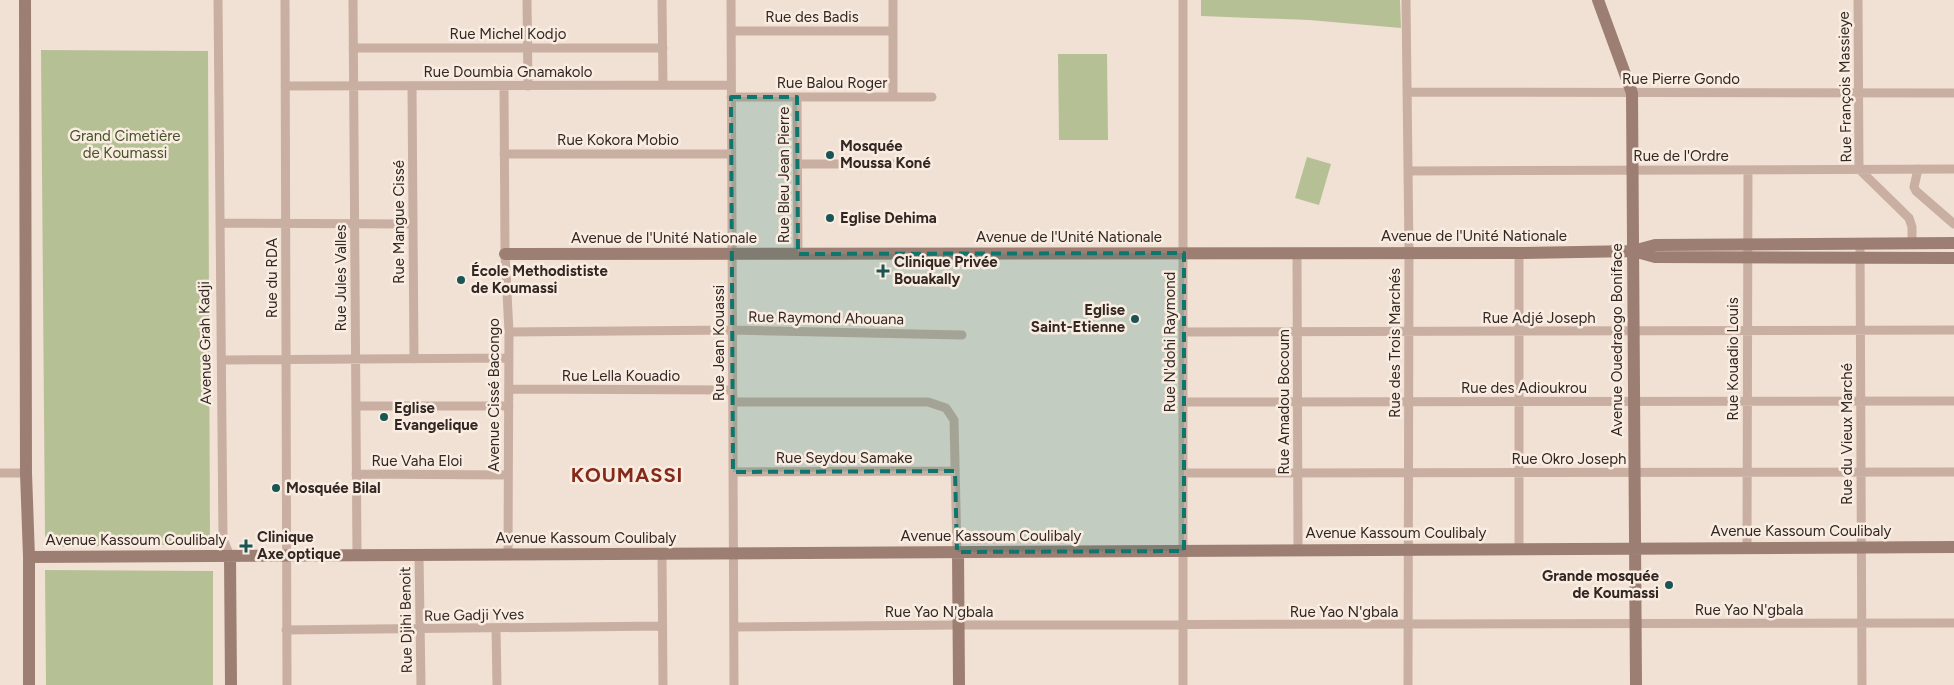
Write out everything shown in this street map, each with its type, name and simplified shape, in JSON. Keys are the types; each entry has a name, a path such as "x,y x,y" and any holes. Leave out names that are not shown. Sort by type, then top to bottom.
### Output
{"street":[{"path":"25,0 26,473 29,557 29,685"},
{"name":"Avenue Grah Kadji","path":"218,0 223,538 230,556 231,685"},
{"name":"Rue du RDA","path":"285,0 286,685"},
{"name":"Rue Jules Valles","path":"352,0 357,555"},
{"path":"527,0 528,86"},
{"path":"662,0 663,85"},
{"name":"Rue Jean Kouassi","path":"731,0 734,685"},
{"path":"893,0 893,97"},
{"name":"Rue N'dohi Raymond","path":"1183,0 1183,685"},
{"name":"Rue des Trois Marchés","path":"1406,0 1409,474 1408,685"},
{"name":"Avenue Ouedraogo Boniface","path":"1598,0 1632,93 1636,685"},
{"name":"Rue François Massieye","path":"1858,0 1859,169 1909,218 1912,227 1912,243"},
{"name":"Rue des Badis","path":"731,31 893,31"},
{"name":"Rue Michel Kodjo","path":"353,48 663,48"},
{"name":"Rue Doumbia Gnamakolo","path":"285,86 731,85"},
{"name":"Rue Mangue Cissé","path":"412,86 414,359"},
{"name":"Avenue Cissé Bacongo","path":"504,86 505,254 509,332 508,554"},
{"name":"Rue Pierre Gondo","path":"1407,92 1954,93"},
{"name":"Rue Balou Roger","path":"731,97 932,97"},
{"name":"Rue Bleu Jean Pierre","path":"797,97 798,254"},
{"name":"Rue Kokora Mobio","path":"504,154 731,154"},
{"path":"798,164 920,164"},
{"path":"1918,169 1914,187 1916,191 1954,224"},
{"name":"Rue de l'Ordre","path":"1408,171 1954,169"},
{"name":"Rue Kouadio Louis","path":"1747,548 1748,170"},
{"path":"220,223 412,224"},
{"name":"Avenue de l'Unité Nationale","path":"505,254 1519,253 1633,250 1655,257 1860,244 1954,243"},
{"name":"Rue du Vieux Marché","path":"1860,244 1862,685"},
{"name":"Avenue de l'Unité Nationale","path":"1747,250 1860,257 1954,258"},
{"name":"Rue Amadou Bocoum","path":"1297,253 1298,550"},
{"path":"1519,253 1519,549"},
{"name":"Rue Raymond Ahouana","path":"509,332 732,330 962,335"},
{"name":"Rue Adjé Joseph","path":"1184,332 1954,330"},
{"path":"222,360 509,358"},
{"name":"Rue Lella Kouadio","path":"509,389 732,390"},
{"name":"Rue des Adioukrou","path":"1184,402 1954,401"},
{"path":"733,402 928,402 946,408 954,420 958,552 959,685"},
{"path":"356,406 509,406"},
{"name":"Rue Seydou Samake","path":"733,472 956,471"},
{"name":"Rue Okro Joseph","path":"1184,473 1954,472"},
{"path":"0,473 26,473"},
{"name":"Rue Vaha Eloi","path":"356,474 508,475"},
{"name":"Avenue Kassoum Coulibaly","path":"29,557 1954,547"},
{"path":"662,553 663,685"},
{"name":"Rue Djihi Benoit","path":"419,555 421,685"},
{"name":"Rue Yao N'gbala","path":"734,627 1954,623"},
{"name":"Rue Gadji Yves","path":"286,630 662,626"},
{"path":"496,628 497,685"}],"highlighted area":[{"path":"731,97 797,97 798,254 1184,253 1184,551 957,552 955,471 733,472"}],"green space":[{"path":"1201,0 1400,0 1401,28 1309,20 1201,16"},
{"name":"Grand Cimetière de Koumassi","path":"41,50 208,51 210,544 58,547 48,543 45,535"},
{"path":"1058,54 1107,54 1108,140 1059,140"},
{"path":"1307,157 1331,164 1319,205 1295,198"},
{"path":"45,570 213,571 213,685 46,685"}],"place":[{"name":"Mosquée Moussa Koné","path":"830,155"},
{"name":"Eglise Dehima","path":"830,218"},
{"name":"Clinique Privée Bouakally","path":"883,271"},
{"name":"École Methodististe de Koumassi","path":"461,280"},
{"name":"Eglise Saint-Etienne","path":"1135,319"},
{"name":"Eglise Evangelique","path":"384,417"},
{"name":"Mosquée Bilal","path":"276,488"},
{"name":"Clinique Axe optique","path":"246,546"},
{"name":"Grande mosquée de Koumassi","path":"1669,585"}],"district":[{"name":"KOUMASSI","path":"627,475"}]}
